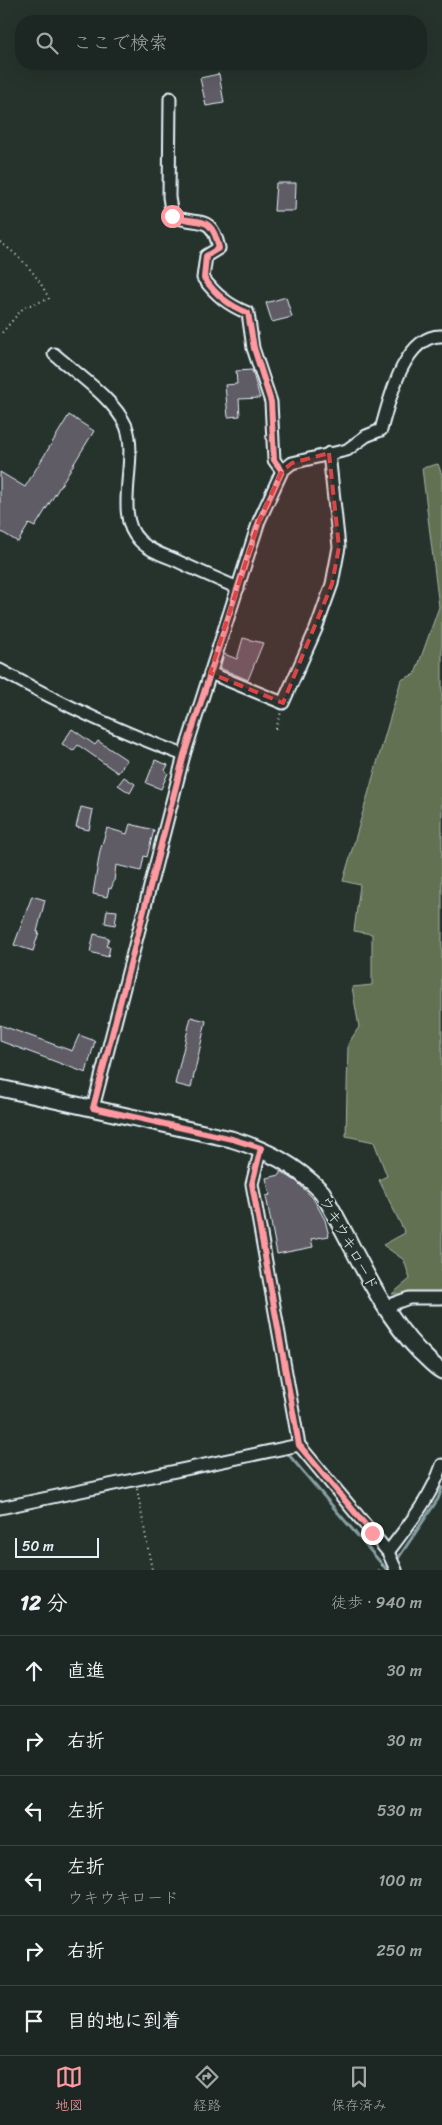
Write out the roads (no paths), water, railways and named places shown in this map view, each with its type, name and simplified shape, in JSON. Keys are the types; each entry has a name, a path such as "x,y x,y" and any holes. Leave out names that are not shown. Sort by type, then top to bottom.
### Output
{"street":[{"path":"170,98 169,197 172,216 203,222 215,232 219,248 206,256 204,278 215,293 231,306 248,313 254,348 271,402 274,460 282,471"},
{"path":"93,1108 184,755 259,521 282,471 292,463 347,450 366,436 381,430 390,398 407,358 424,340 442,336"},
{"path":"54,354 93,386 112,406 126,427 130,459 127,505 129,527 139,540 155,551 238,588"},
{"path":"210,673 284,703 316,629 332,584 340,547 329,453"},
{"path":"0,670 75,710 149,743 184,755"},
{"name":"ウキウキロード","path":"0,1088 232,1139 261,1148 308,1178 322,1192 384,1307 405,1336 435,1367 442,1371"},
{"path":"261,1148 252,1184 299,1445 388,1552 396,1570"},
{"path":"384,1307 409,1298 442,1298"},
{"path":"0,1508 299,1445"},
{"path":"388,1552 418,1513 436,1481 442,1464"}],"waterway":[{"path":"288,1454 387,1570"},
{"path":"395,1563 438,1499 442,1488"}]}
